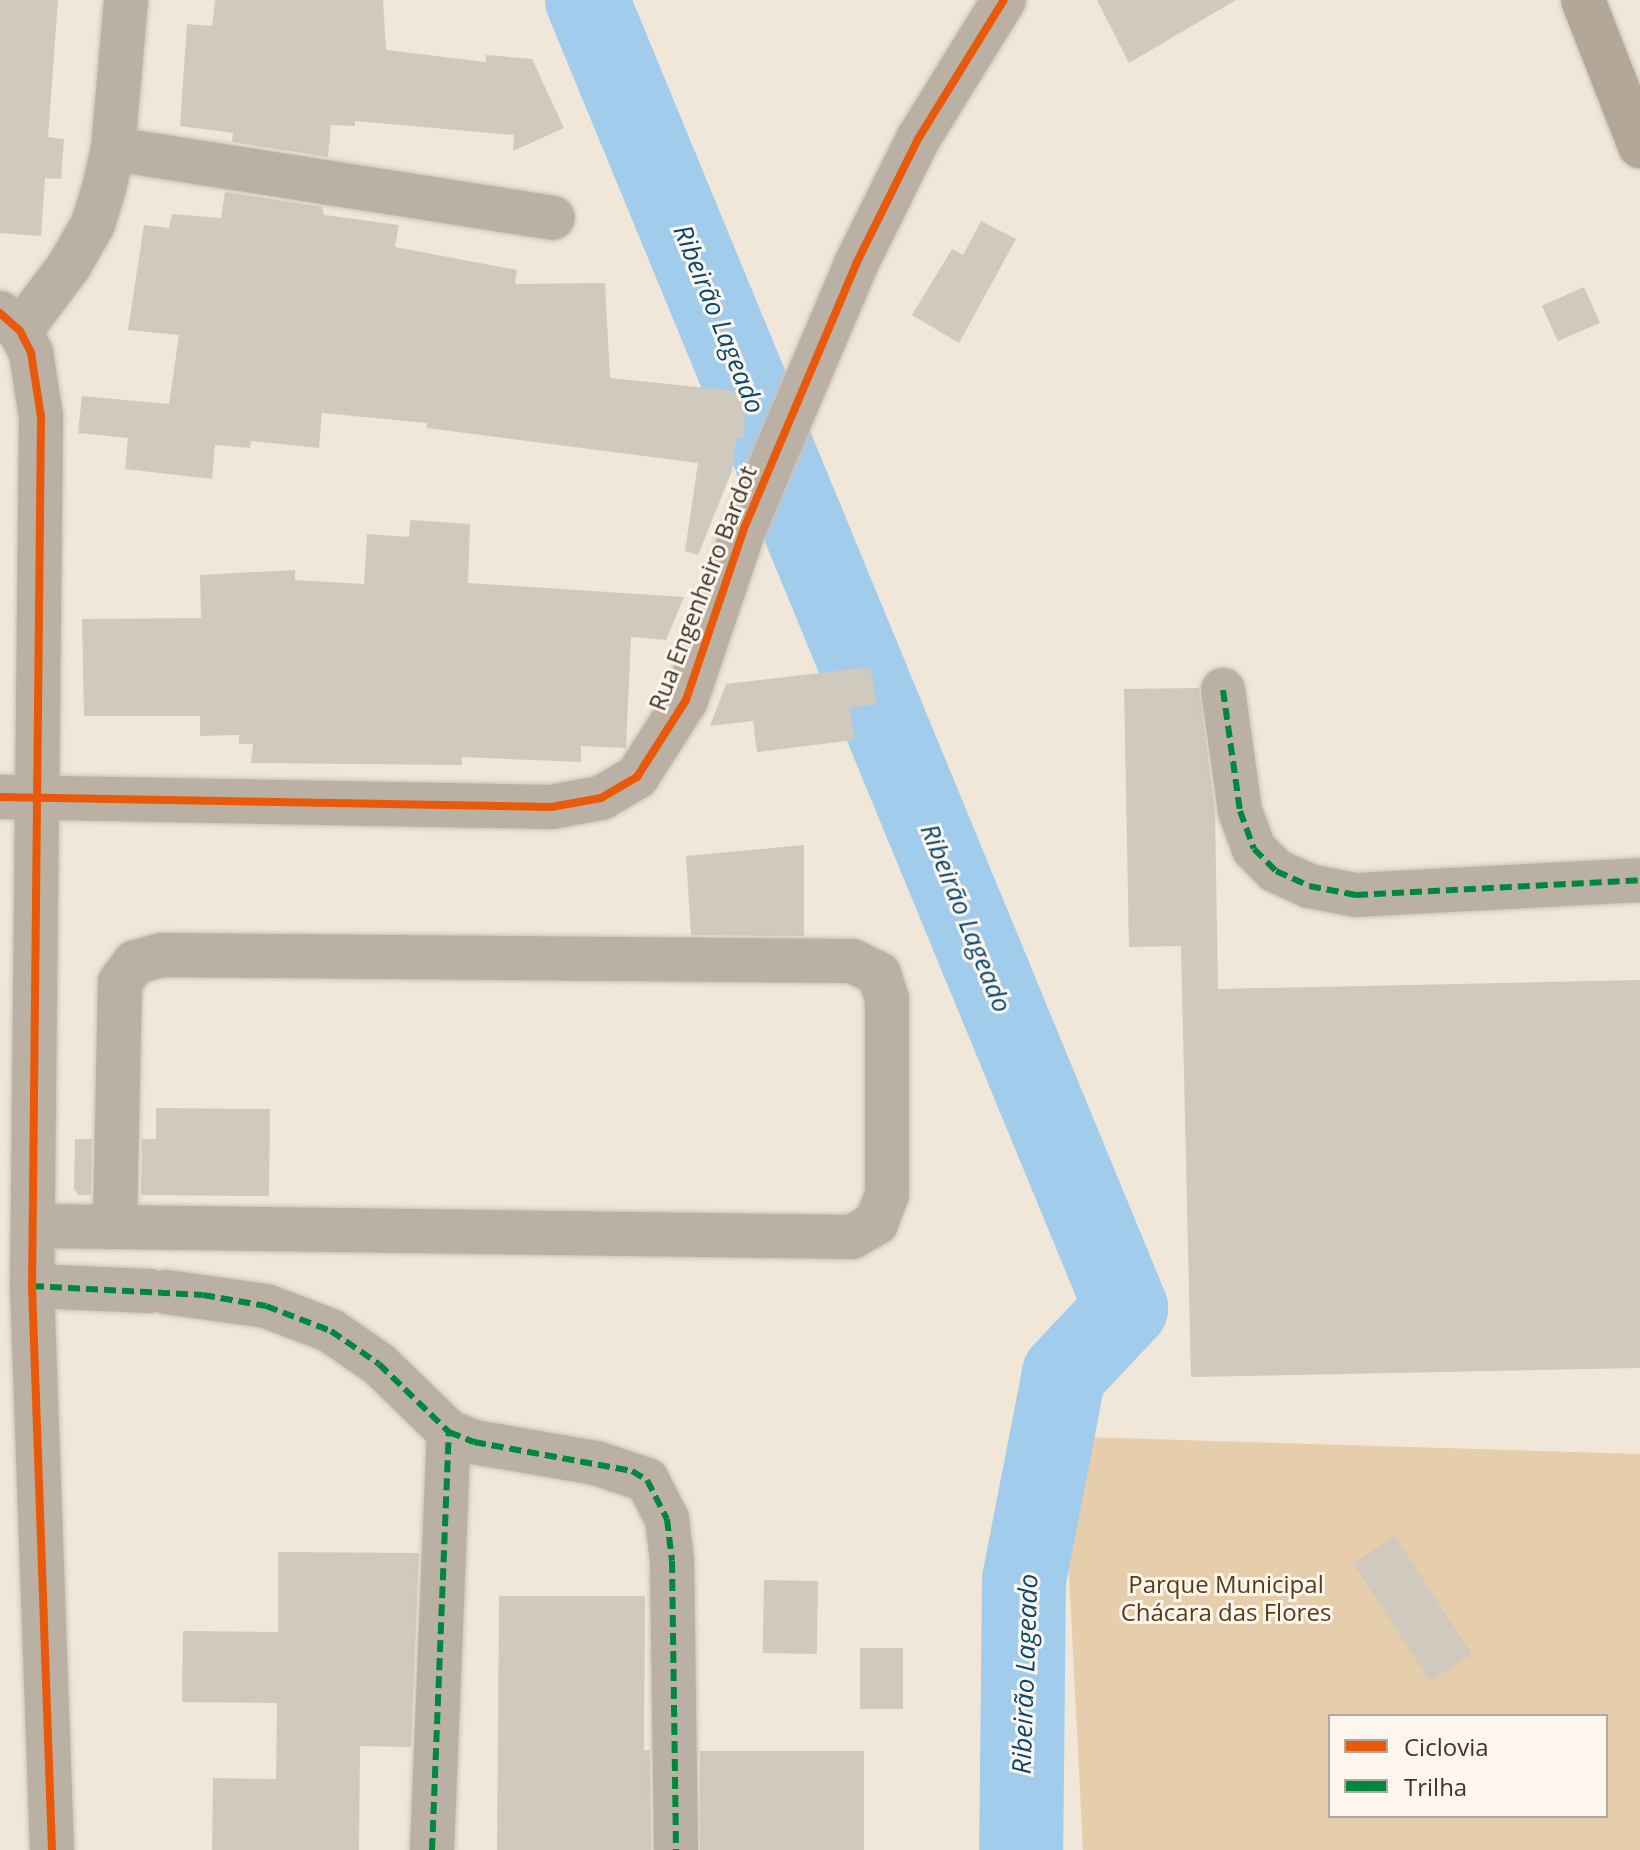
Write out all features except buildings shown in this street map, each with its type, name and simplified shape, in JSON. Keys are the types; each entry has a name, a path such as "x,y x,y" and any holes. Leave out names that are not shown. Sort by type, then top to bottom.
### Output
{"main road":[{"path":"1583,0 1640,146"}],"street":[{"path":"52,1850 32,1286 33,1226 18,1135 20,797 41,417 39,382 10,322 93,224 113,149 126,0"},
{"name":"Rua Engenheiro Bardot","path":"20,797 551,807 601,798 637,777 686,700 745,526 856,264 918,139 1004,0"},
{"path":"113,149 553,218"},
{"path":"1223,690 1240,811 1254,849 1276,871 1309,886 1356,895 1640,880"},
{"path":"33,1226 852,1237 876,1223 887,1194 887,999 879,974 852,961 162,955 135,962 120,982 115,1227"},
{"path":"32,1286 158,1291 266,1306 331,1331 379,1364 449,1432 474,1442 632,1471 647,1480 657,1494 667,1519 672,1561 676,1850"},
{"path":"432,1850 449,1432"}],"green space":[{"name":"Parque Municipal Chácara das Flores","path":"1084,1437 1640,1454 1640,1850 1083,1850 1069,1574 1072,1498"}],"waterway":[{"name":"Ribeirão Lageado","path":"587,0 1126,1308 1064,1374 1024,1580 1021,1850"}],"marked path":[{"path":"1223,690 1240,811 1254,849 1276,871 1309,886 1356,895 1640,880"},
{"path":"32,1286 203,1295 266,1306 331,1331 379,1364 449,1432 474,1442 632,1471 647,1480 667,1519 672,1561 676,1850"},
{"path":"432,1850 449,1432"}],"cycle path":[{"path":"0,797 551,807 601,798 637,777 686,700 745,526 856,264 918,139 1004,0"},
{"path":"0,313 20,331 31,353 41,417 32,1286 52,1850"}]}
